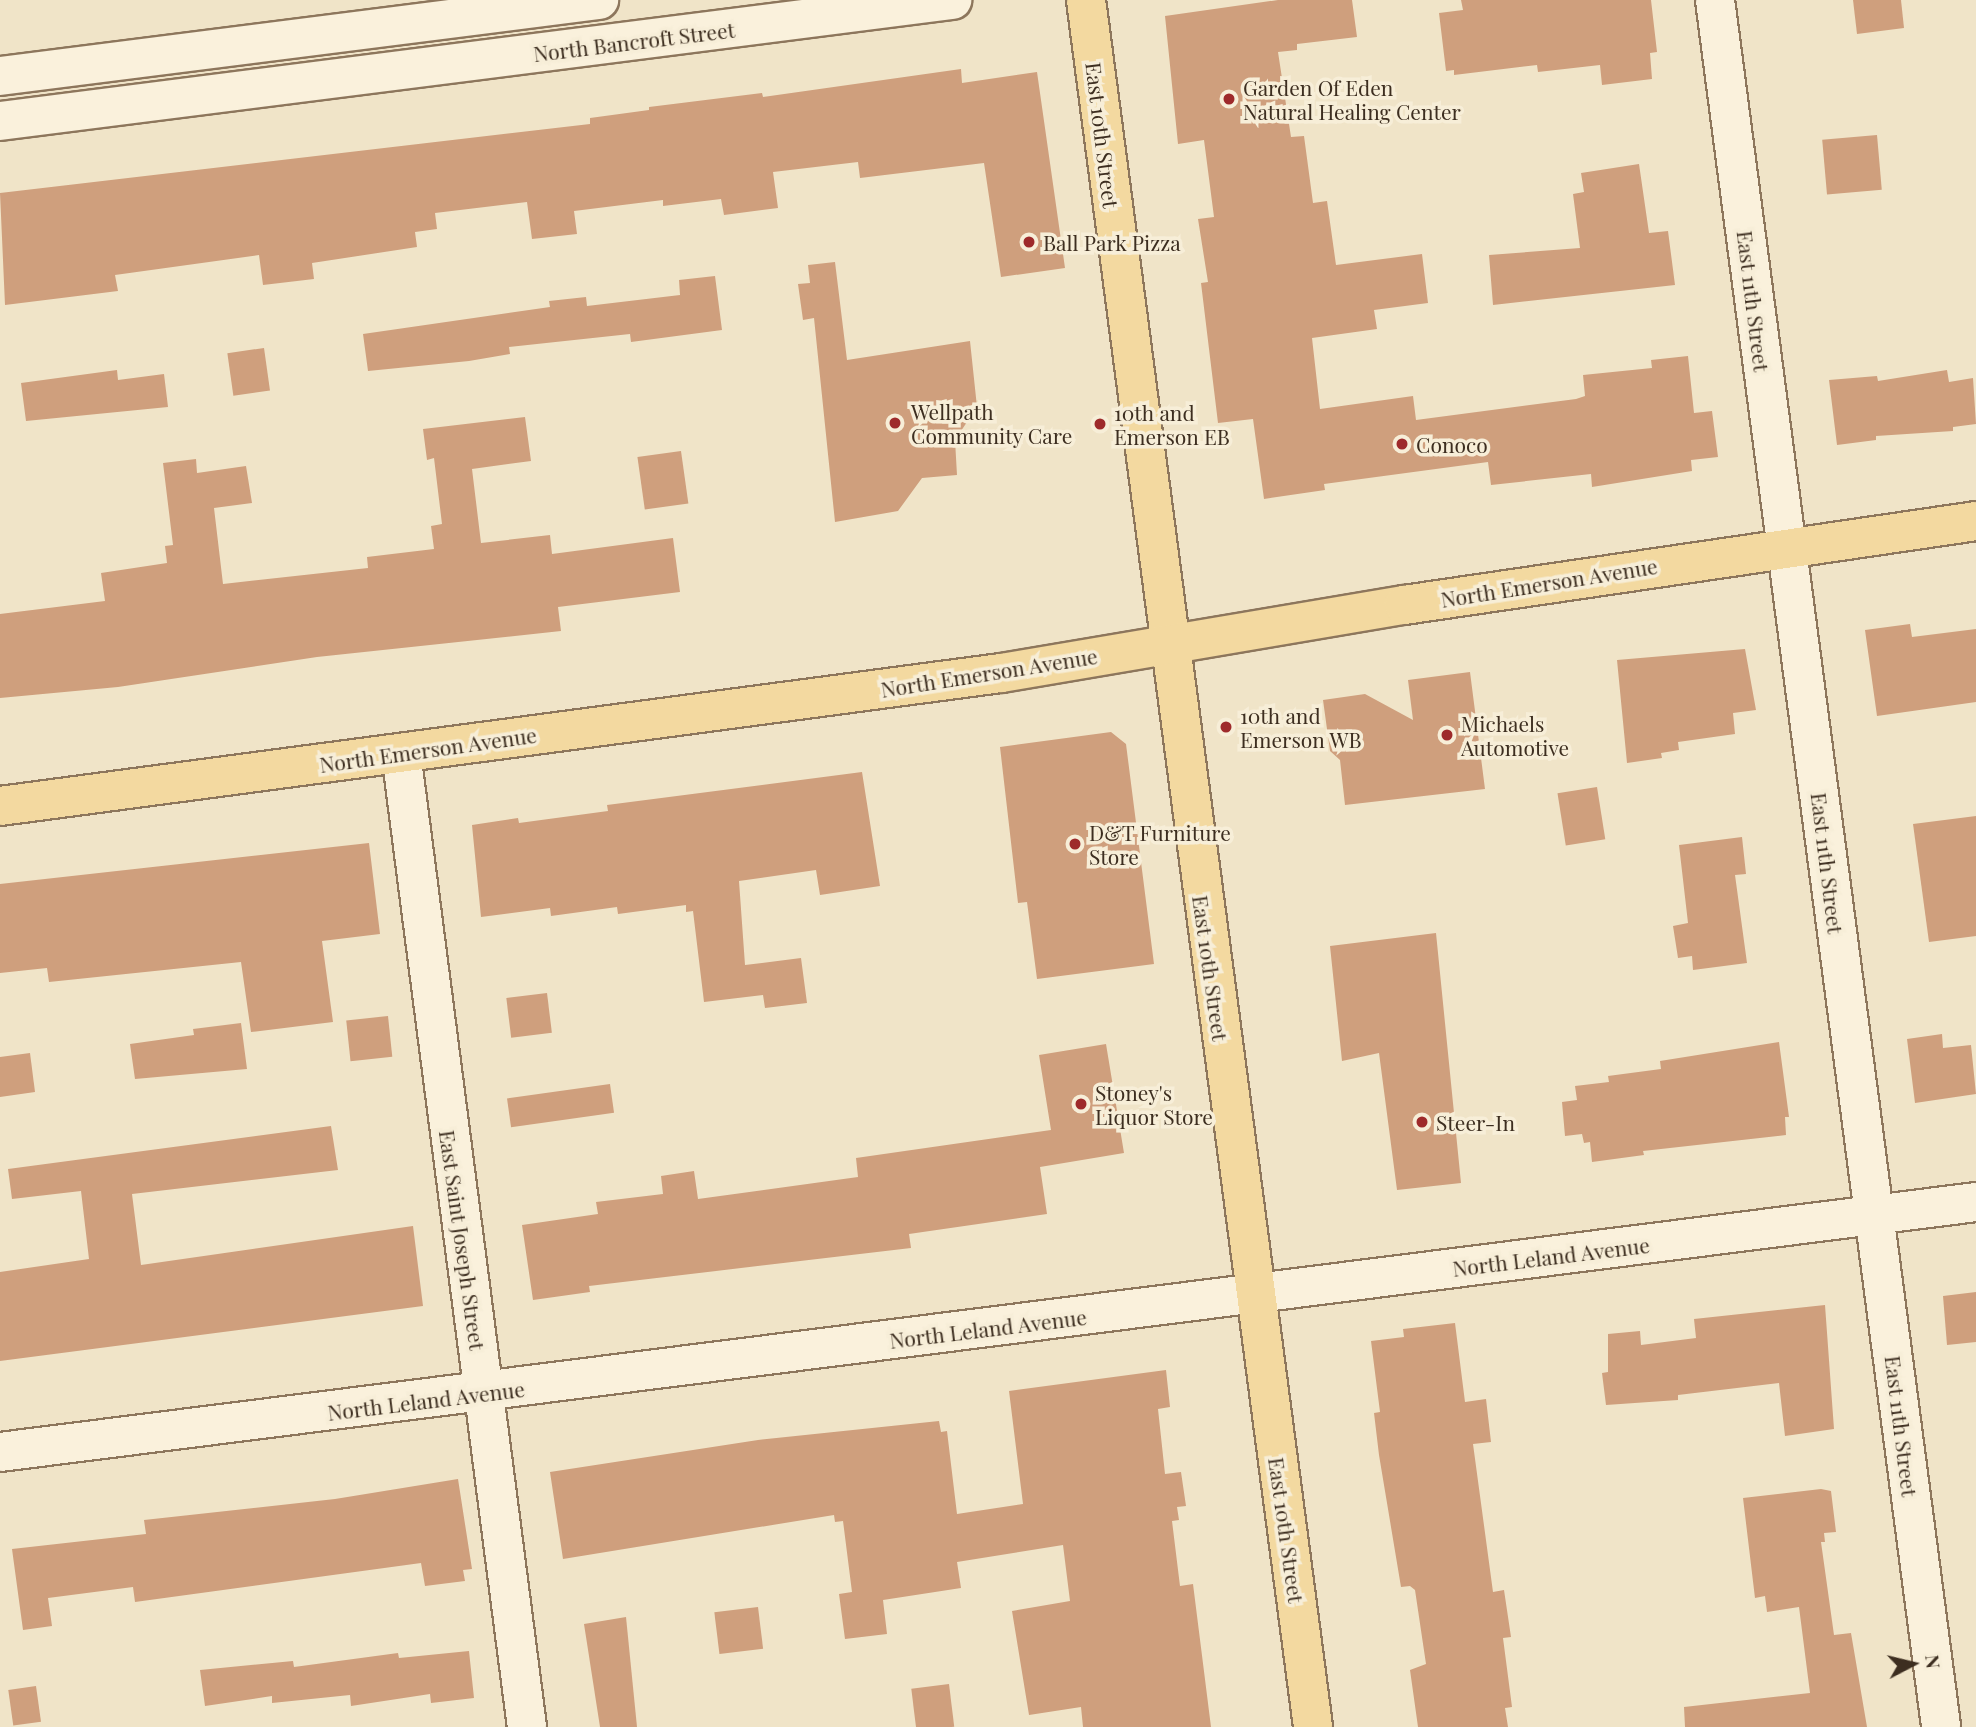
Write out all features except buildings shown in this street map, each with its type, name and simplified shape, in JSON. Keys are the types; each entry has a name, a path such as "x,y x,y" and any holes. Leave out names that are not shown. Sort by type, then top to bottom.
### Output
{"main road":[{"name":"East 10th Street","path":"1086,0 1313,1727"},
{"name":"North Emerson Avenue","path":"0,806 1000,673 1169,642 1786,545 1976,521"}],"street":[{"path":"0,76 599,0"},
{"name":"North Bancroft Street","path":"0,121 952,0"},
{"name":"East 11th Street","path":"1715,0 1941,1727"},
{"path":"310,37 316,81"},
{"name":"East Saint Joseph Street","path":"401,753 527,1727"},
{"name":"North Leland Avenue","path":"0,1452 484,1393 1976,1202"}],"place":[{"name":"Garden Of Eden Natural Healing Center","path":"1229,99"},
{"name":"Ball Park Pizza","path":"1029,242"},
{"name":"Wellpath Community Care","path":"895,423"},
{"name":"10th and Emerson EB","path":"1100,424"},
{"name":"Conoco","path":"1402,444"},
{"name":"10th and Emerson WB","path":"1226,727"},
{"name":"Michaels Automotive","path":"1447,735"},
{"name":"D&T Furniture Store","path":"1075,844"},
{"name":"Stoney's Liquor Store","path":"1081,1104"},
{"name":"Steer-In","path":"1422,1122"}]}
